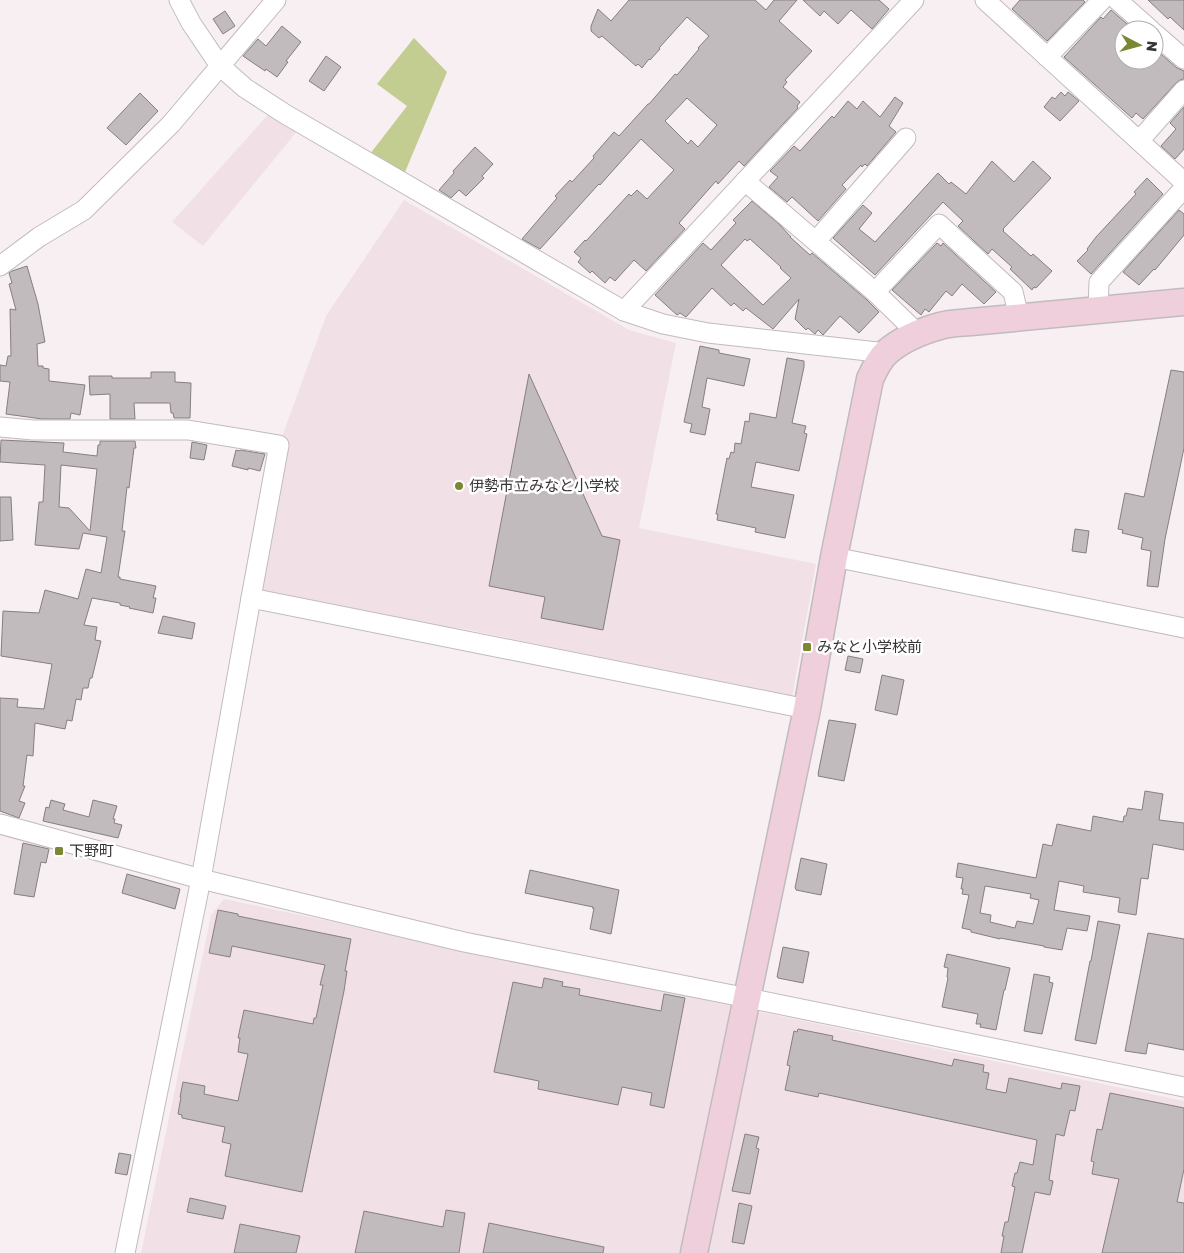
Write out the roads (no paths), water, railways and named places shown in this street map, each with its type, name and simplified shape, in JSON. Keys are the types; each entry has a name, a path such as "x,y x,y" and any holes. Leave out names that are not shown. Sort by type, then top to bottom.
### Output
{"street":[{"path":"179,0 220,66 245,88 624,311 663,324 708,333 886,353"},
{"path":"0,266 39,236 84,210 171,124 276,0"},
{"path":"624,311 914,0"},
{"path":"985,0 1184,182"},
{"path":"1047,57 1102,0"},
{"path":"1117,0 1140,20"},
{"path":"1164,42 1184,60"},
{"path":"1139,141 1184,90"},
{"path":"816,241 906,138"},
{"path":"745,180 875,292 918,334"},
{"path":"1098,310 1099,282 1184,188"},
{"path":"875,292 938,224 1013,292 1019,317"},
{"path":"694,1253 807,709 834,557 870,379 876,366 886,353 900,343 941,326 1184,302"},
{"path":"0,427 33,430 188,430 279,445 201,879 125,1253"},
{"path":"834,557 1184,628"},
{"path":"251,598 807,709"},
{"path":"0,824 201,879 464,942 1184,1087"}],"place":[{"name":"伊勢市立みなと小学校","path":"459,486"},
{"name":"みなと小学校前","path":"807,647"},
{"name":"下野町","path":"59,851"}]}
